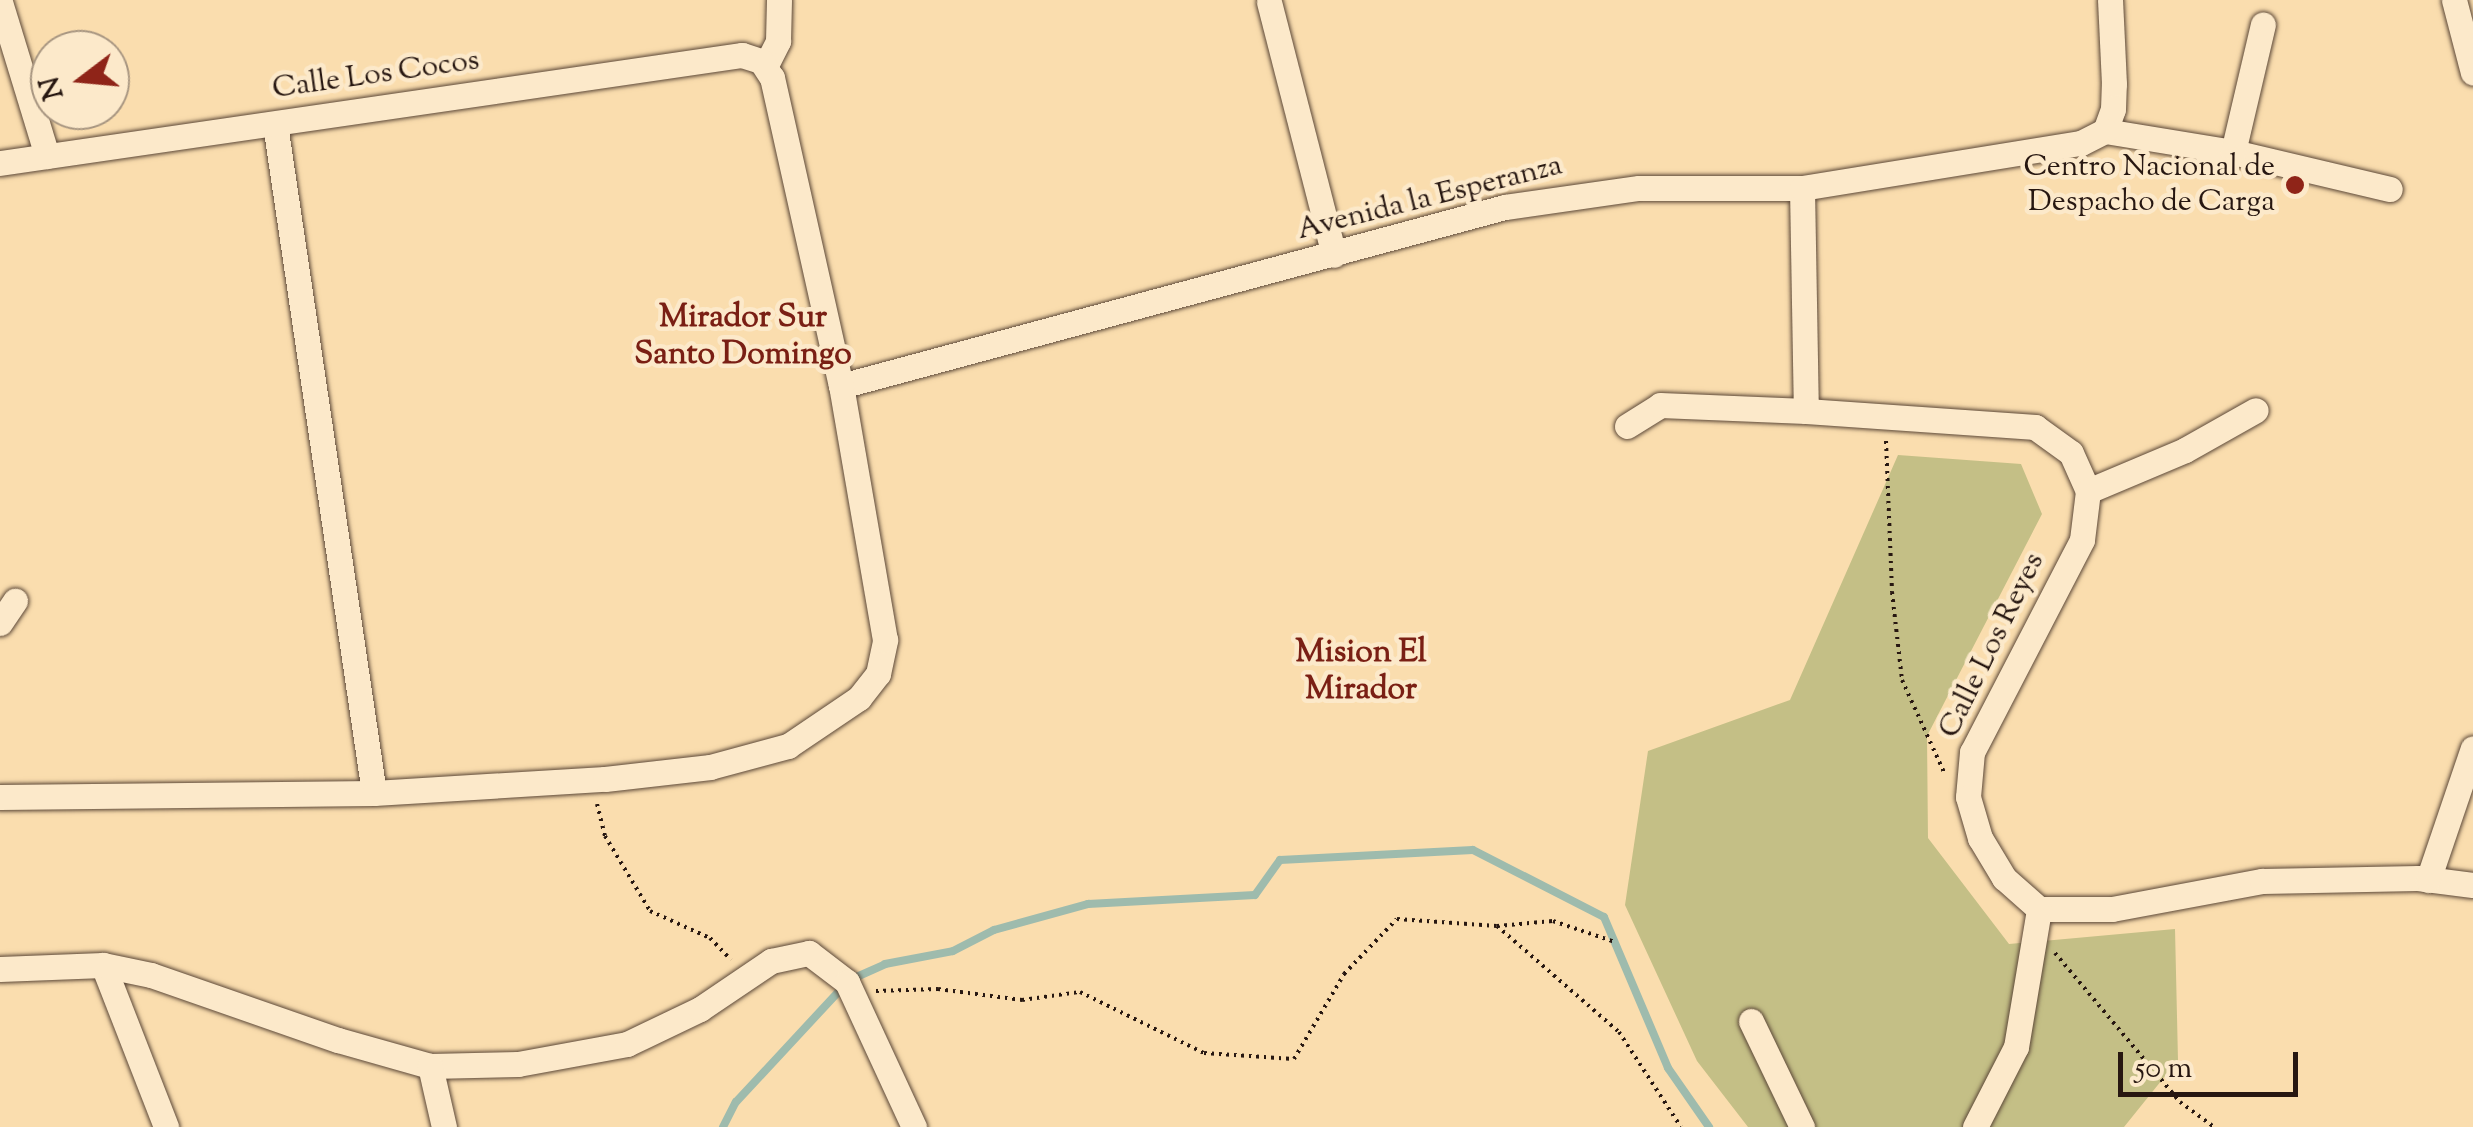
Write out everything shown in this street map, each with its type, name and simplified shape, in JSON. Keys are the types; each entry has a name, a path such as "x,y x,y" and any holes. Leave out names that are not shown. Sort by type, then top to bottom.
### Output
{"street":[{"path":"0,797 374,793 591,780 710,766 788,746 858,698 878,674 885,640 840,386 763,63 762,0"},
{"path":"763,63 778,41 778,0"},
{"path":"2110,0 2114,84 2113,109 2105,131 2233,152 2390,189"},
{"path":"2454,0 2473,73"},
{"path":"0,2 47,156"},
{"path":"1269,2 1334,254"},
{"path":"2233,152 2263,24"},
{"name":"Calle Los Cocos","path":"0,163 742,55 763,63"},
{"path":"275,124 374,793"},
{"name":"Avenida la Esperanza","path":"840,386 1505,208 1570,195 1639,188 1802,188 2081,142 2105,131"},
{"path":"1802,188 1806,411"},
{"path":"1627,426 1660,405 2035,427 2071,453 2088,491 2184,450 2256,410"},
{"name":"Calle Los Reyes","path":"2036,921 1980,838 1968,797 1972,752 2082,540 2088,491"},
{"path":"2428,880 2473,748"},
{"path":"1976,1127 2016,1047 2036,921 2262,881 2428,880 2473,885"},
{"path":"0,969 103,964 151,975 338,1040 430,1066 518,1064 627,1044 700,1009 771,962 809,953 847,982 914,1127"},
{"path":"103,964 166,1127"},
{"path":"1751,1021 1802,1127"},
{"path":"430,1066 444,1127"}],"path":[{"path":"1879,416 1886,439 1892,592 1902,680 1944,773 1968,797"},
{"path":"591,780 606,836 650,910 710,938 748,978"},
{"path":"852,992 938,988 1022,1000 1080,992 1204,1052 1294,1059 1344,974 1397,919 1496,926 1552,921 1615,942"},
{"path":"2036,921 2180,1102 2214,1127"},
{"path":"1496,926 1619,1032 1681,1127"}],"shaded area":[{"path":"1898,455 2021,464 2042,514 1927,736 1928,838 2009,944 2175,929 2178,1060 2124,1127 1748,1127 1697,1061 1625,905 1648,751 1790,700"}],"waterway":[{"path":"852,979 885,964 953,951 994,930 1088,904 1255,895 1280,860 1473,850 1604,917 1668,1068 1709,1127"},
{"path":"723,1127 736,1102 842,988"}],"place":[{"name":"Centro Nacional de Despacho de Carga","path":"2295,185"}],"district":[{"name":"Mirador Sur Santo Domingo","path":"743,338"},
{"name":"Mision El Mirador","path":"1361,672"}]}
